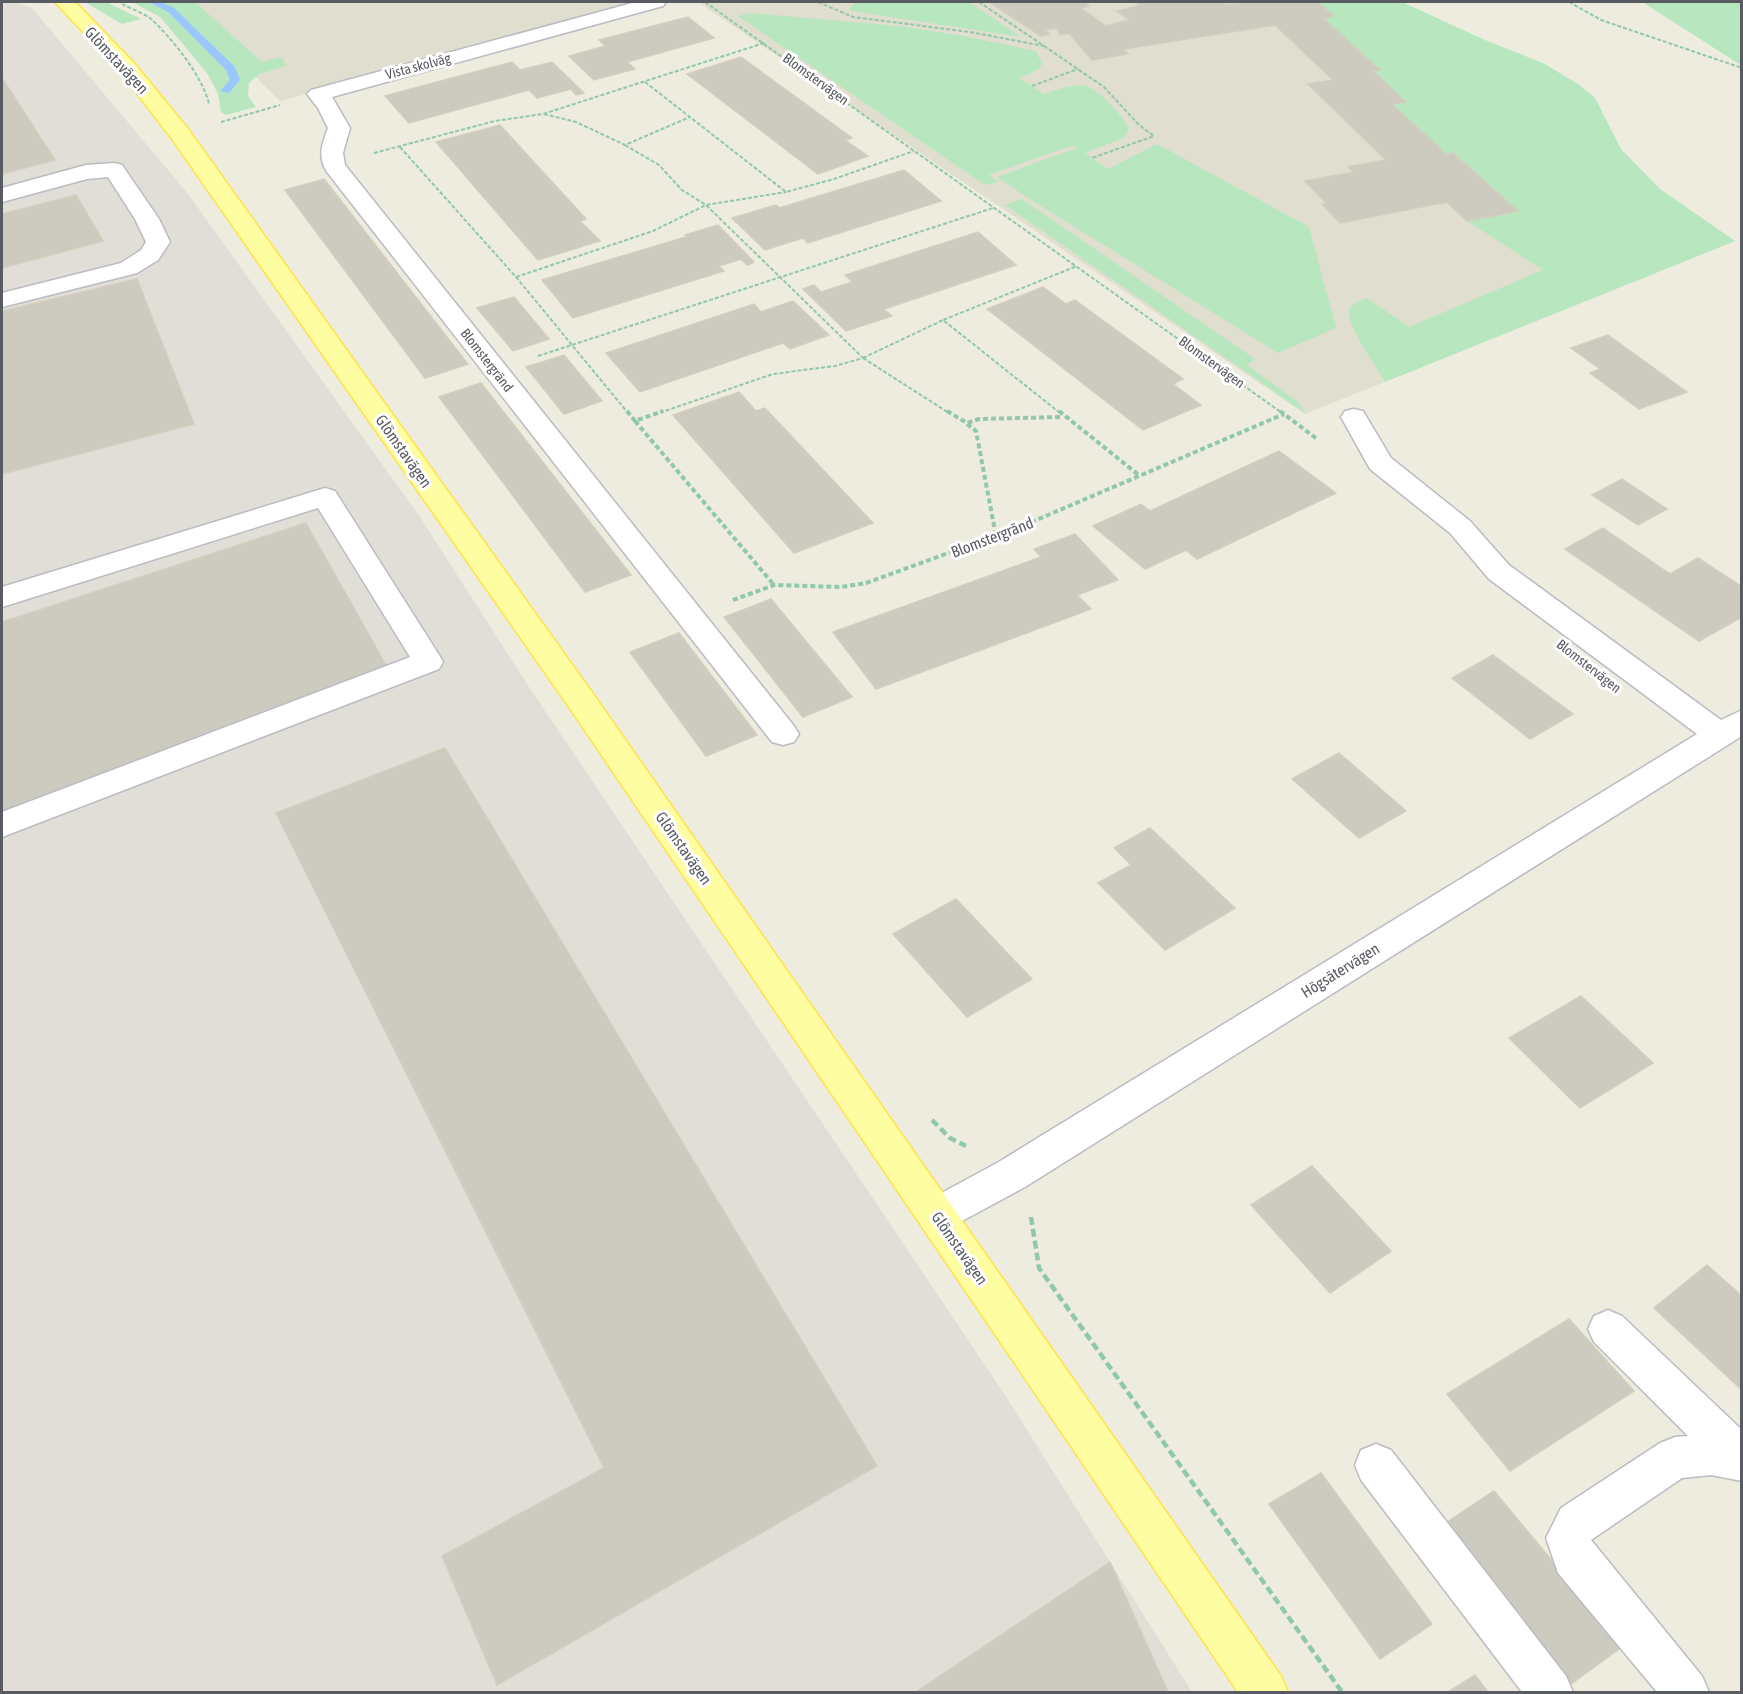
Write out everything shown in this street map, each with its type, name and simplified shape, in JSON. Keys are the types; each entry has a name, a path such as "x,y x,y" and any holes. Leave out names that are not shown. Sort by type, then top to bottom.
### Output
{"main road":[{"name":"Glömstavägen","path":"64,10 128,67 180,134 580,699 1265,1692"}],"street":[{"name":"Vista skolväg","path":"318,94 656,2"},
{"path":"318,94 328,106 339,128 331,153 332,162"},
{"name":"Blomstergränd","path":"332,162 783,734"},
{"path":"2,195 86,172 114,170 147,219 158,242 150,255 129,268 2,300"},
{"name":"Blomstervägen","path":"1354,417 1380,463 1460,527 1499,572 1731,728"},
{"path":"2,597 325,497 429,662 2,825"},
{"name":"Högsätervägen","path":"937,1215 1011,1175 1731,728"},
{"path":"1608,1329 1740,1459"},
{"path":"1686,1692 1574,1557 1568,1538 1576,1523 1675,1458 1711,1454 1740,1459"},
{"path":"1376,1465 1551,1692"}],"path":[{"name":"Blomstervägen","path":"705,2 765,42 1320,441"},
{"path":"818,2 853,16 970,32 1044,46"},
{"path":"979,2 1104,87 1139,125 1154,136 1092,158"},
{"path":"1569,2 1601,20 1742,68"},
{"path":"332,162 400,147 495,121 543,114 765,42"},
{"path":"1032,86 1078,69"},
{"path":"645,81 786,192"},
{"path":"180,134 318,94"},
{"path":"543,114 576,122 626,145 658,165 682,190 706,205 863,358 918,395 967,423 976,431 996,536"},
{"path":"626,145 690,117"},
{"path":"400,147 516,277 774,585"},
{"path":"516,277 653,231 706,205 786,192 834,179 915,150"},
{"path":"494,369 994,208"},
{"path":"636,421 773,374 835,366 863,358 943,320 1077,266"},
{"path":"943,320 1140,476"},
{"name":"Blomstergränd","path":"690,615 774,585 841,587 866,583 996,536 1284,414"},
{"path":"967,423 979,420 1063,417"}],"shaded area":[{"path":"2,2 16,2 32,8 188,194 420,517 527,684 1003,1392 1192,1692 2,1692"},
{"path":"180,2 655,2 280,101"},
{"path":"698,2 1387,2 1735,241 1305,414"}],"green space":[{"path":"85,2 106,2 141,19 122,24"},
{"path":"132,2 195,2 262,62 282,57 286,66 259,74 249,83 248,96 256,107 226,115 221,112 218,94 207,73 160,17"},
{"path":"856,2 969,2 1021,37 851,11 849,9"},
{"path":"1318,2 1402,2 1485,40 1543,63 1578,84 1595,98 1621,149 1660,189 1735,241 1385,382 1356,334 1349,315 1353,305 1367,298 1409,327 1543,270 1467,221 1517,211 1454,153 1446,154 1392,104 1405,102 1373,71 1379,69 1323,18 1333,16"},
{"path":"1642,2 1741,2 1741,65 1739,64"},
{"path":"750,13 899,26 964,36 1036,51 1042,64 1039,69 1019,78 1044,94 1065,87 1081,85 1095,90 1103,96 1129,128 1124,138 1085,153 1108,169 1157,144 1309,227 1336,328 1278,353 997,177 1077,148 1073,145 989,175 998,182 985,185 738,16"},
{"path":"1022,199 1255,359 1247,365 1299,403 1305,413 1005,205"}],"building":[{"path":"989,2 1090,2 1085,3 1089,6 1081,8 1106,26 1129,20 1117,11 1141,5 1136,2 1220,2 1226,5 1245,2 1318,2 1334,16 1323,18 1380,70 1373,71 1406,102 1392,104 1446,154 1453,153 1518,211 1467,221 1447,202 1340,223 1322,204 1326,203 1305,181 1354,172 1348,167 1386,160 1308,84 1333,80 1275,25 1124,49 1128,54 1092,60 1069,33 1060,35 1057,28 1044,30 1050,34 1041,36"},
{"path":"688,17 714,38 627,62 635,69 594,80 569,56 605,46 599,40"},
{"path":"741,57 852,138 845,140 868,156 818,174 687,74"},
{"path":"512,62 520,70 552,62 584,93 576,95 571,89 537,98 529,90 409,123 385,96"},
{"path":"2,78 55,160 2,174"},
{"path":"500,125 586,219 580,221 600,241 538,260 436,142"},
{"path":"904,170 941,201 808,243 803,238 765,250 732,218 776,205 779,208"},
{"path":"324,179 468,364 425,378 285,190"},
{"path":"76,195 103,241 2,268 2,214"},
{"path":"718,225 754,262 747,265 741,259 719,266 724,271 573,318 542,280 686,237 685,235"},
{"path":"978,232 1016,265 884,309 892,316 846,331 803,289 814,285 821,292 852,282 845,275"},
{"path":"137,279 194,424 2,474 2,311"},
{"path":"1043,287 1066,304 1075,300 1183,379 1173,384 1201,405 1143,430 987,309"},
{"path":"514,297 549,339 513,351 477,308"},
{"path":"793,301 829,335 790,349 783,343 640,392 606,353 754,304 761,312"},
{"path":"1608,335 1687,392 1639,409 1590,373 1600,369 1571,348"},
{"path":"564,355 602,401 564,414 526,367"},
{"path":"481,383 631,575 585,592 439,397"},
{"path":"739,392 756,411 765,408 873,523 794,553 673,415"},
{"path":"1279,451 1336,493 1197,559 1186,550 1145,569 1093,526 1141,504 1150,511"},
{"path":"1622,479 1667,509 1638,525 1592,495"},
{"path":"306,523 387,667 2,816 2,622"},
{"path":"1603,528 1670,574 1698,558 1742,587 1742,617 1699,641 1565,549"},
{"path":"1075,534 1118,580 1077,595 1091,609 876,689 833,632 1041,557 1034,549"},
{"path":"771,599 852,697 803,717 724,617"},
{"path":"679,633 757,735 706,756 630,652"},
{"path":"1493,655 1573,714 1530,739 1452,678"},
{"path":"445,748 877,1466 497,1685 442,1556 604,1468 276,813"},
{"path":"1339,753 1406,811 1359,838 1292,779"},
{"path":"1150,828 1235,908 1165,950 1098,883 1131,865 1114,848"},
{"path":"956,899 1032,979 967,1017 893,934"},
{"path":"1581,996 1653,1063 1580,1108 1509,1038"},
{"path":"1312,1166 1391,1251 1330,1293 1251,1205"},
{"path":"1707,1265 1742,1296 1742,1390 1654,1308"},
{"path":"1569,1319 1634,1391 1510,1471 1447,1394"},
{"path":"1321,1473 1432,1624 1380,1659 1269,1504"},
{"path":"1494,1491 1623,1646 1571,1684 1443,1525"},
{"path":"1110,1562 1168,1692 916,1692"},
{"path":"1475,1675 1488,1692 1448,1692"}],"waterway":[{"path":"154,2 171,10 231,69 235,80 225,91"}]}
